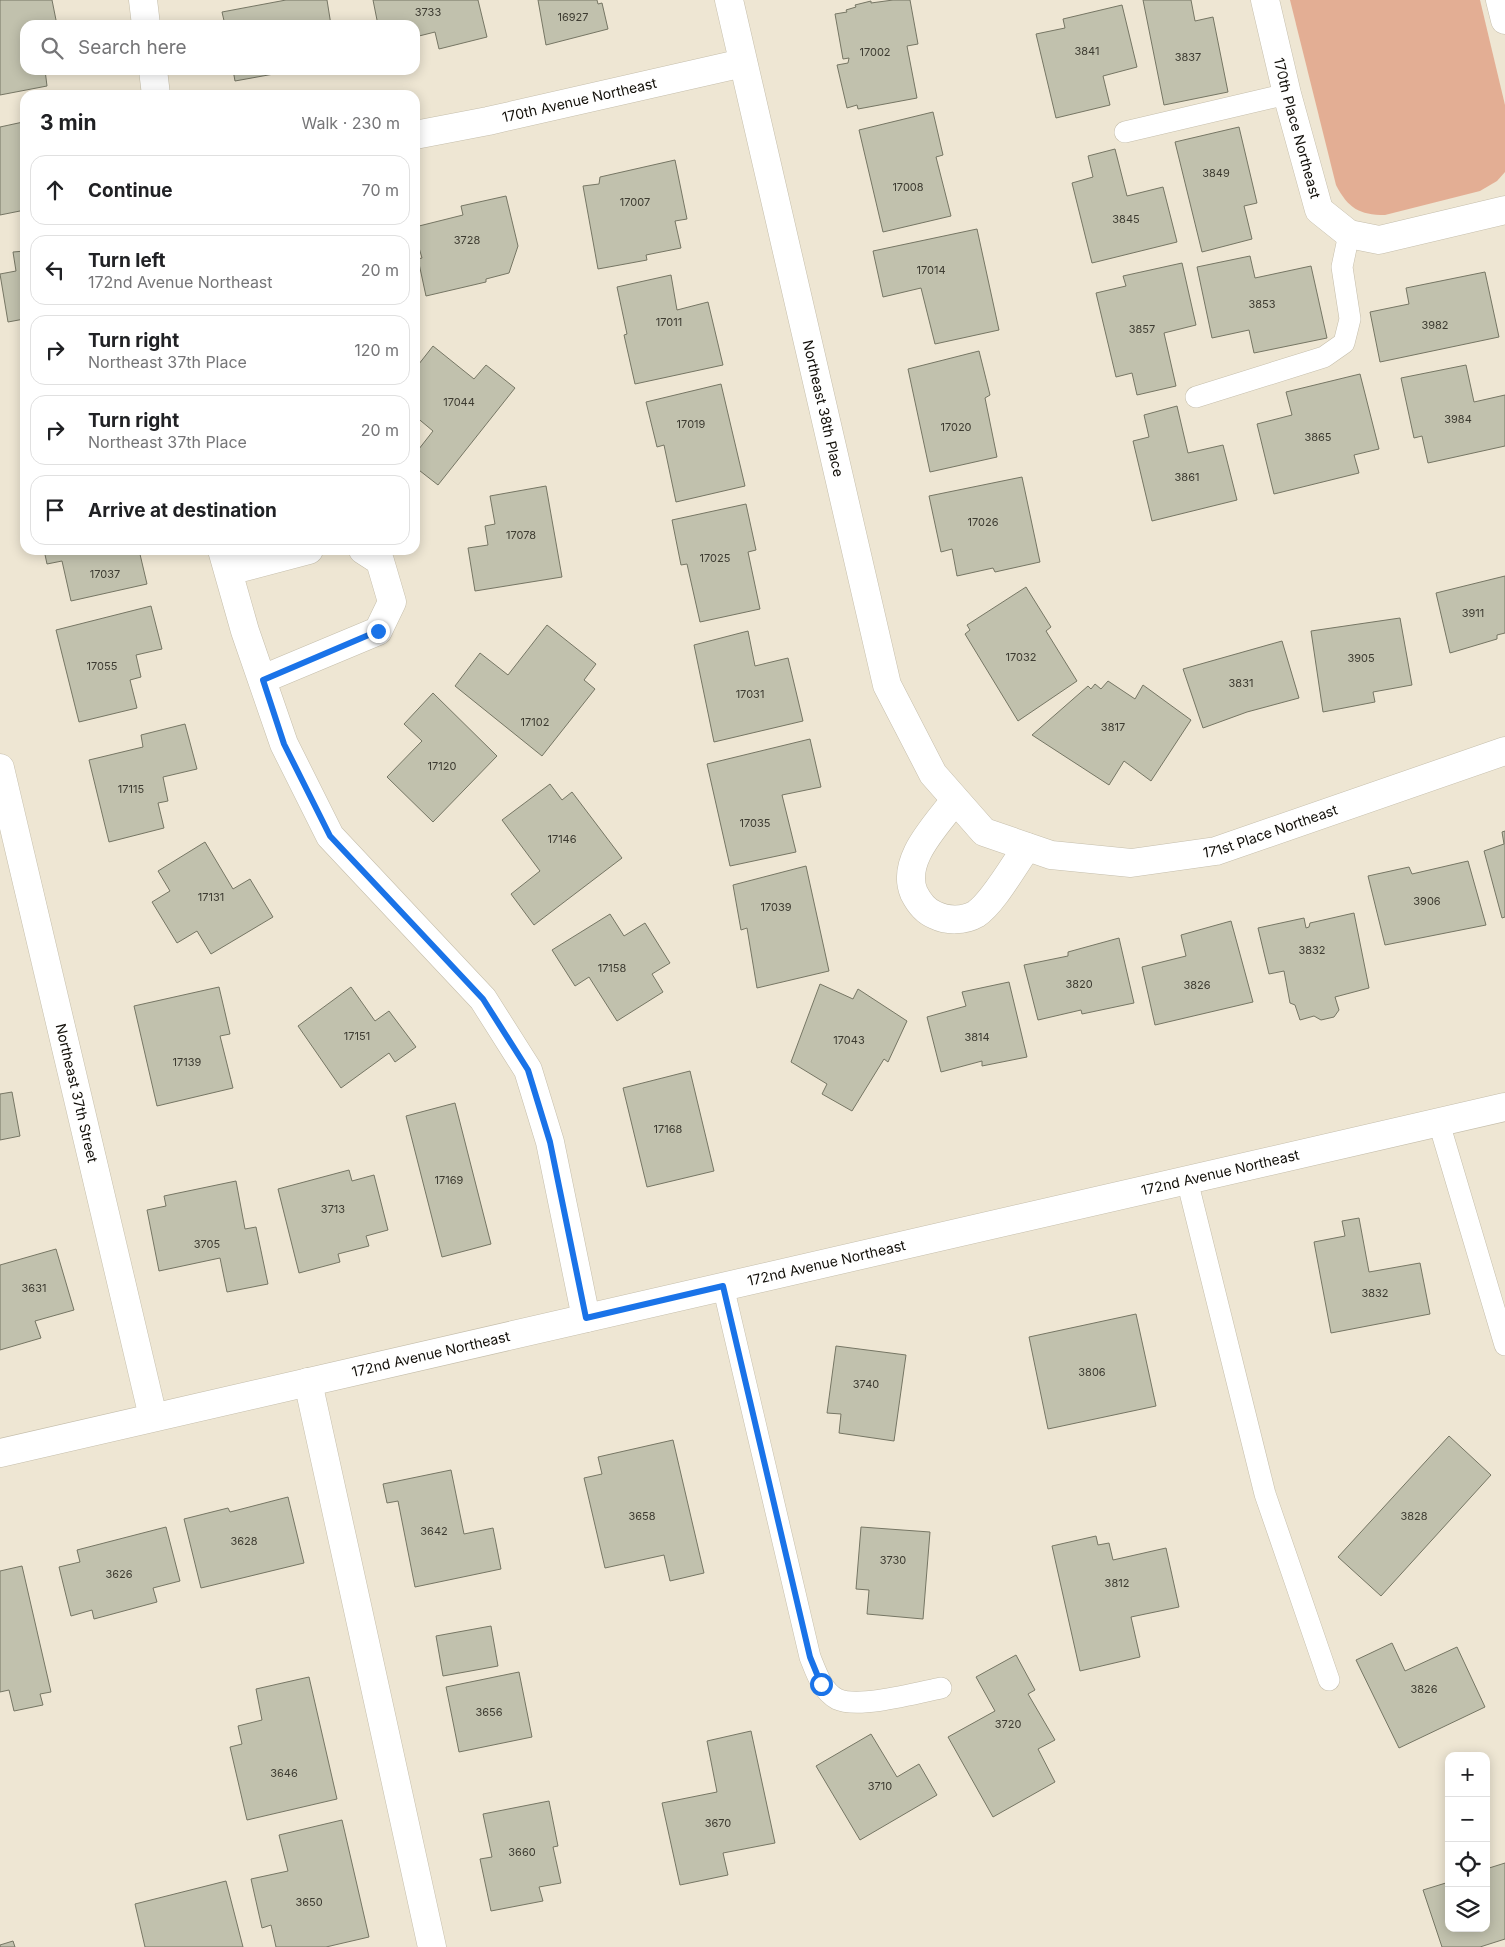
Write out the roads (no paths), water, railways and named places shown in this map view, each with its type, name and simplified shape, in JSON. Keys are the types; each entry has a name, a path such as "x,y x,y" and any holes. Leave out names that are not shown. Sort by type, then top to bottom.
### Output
{"street":[{"path":"143,0 145,20"},
{"name":"Northeast 38th Place","path":"728,0 887,685 933,774 984,832"},
{"name":"170th Place Northeast","path":"1265,0 1287,94 1319,210 1349,234 1378,240 1505,210"},
{"path":"1500,0 1505,20"},
{"name":"170th Avenue Northeast","path":"420,134 488,121 743,63"},
{"path":"153,75 155,90"},
{"path":"271,555 226,561 245,632 284,744 330,836 483,999 528,1070 550,1142 586,1318"},
{"path":"263,680 378,631 392,602 380,561 371,555"},
{"name":"171st Place Northeast","path":"984,832 1051,855 1131,863 1216,851 1505,752"},
{"name":"Northeast 37th Street","path":"0,768 153,1417"},
{"path":"955,800 914,858 910,872 911,885 916,898 930,913 949,919 962,919 974,915 984,907 1027,847"},
{"name":"172nd Avenue Northeast","path":"0,1453 1505,1107"},
{"path":"308,1382 432,1947"}],"lane":[{"path":"1125,132 1287,94"},
{"path":"1196,397 1324,357 1344,343 1350,319 1342,267 1349,234"},
{"path":"1440,1123 1505,1345"},
{"path":"1187,1180 1264,1494 1330,1680"},
{"path":"723,1286 810,1657 821,1684 836,1699 858,1704 941,1688"}]}
